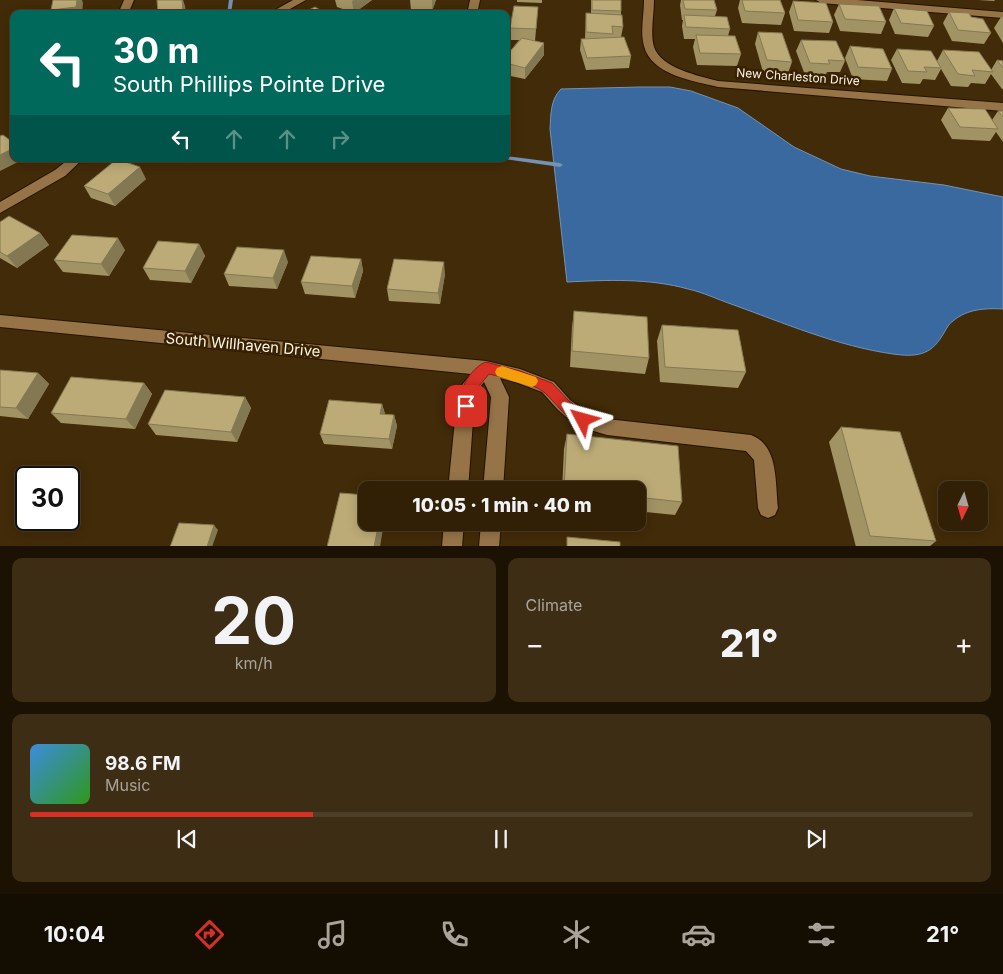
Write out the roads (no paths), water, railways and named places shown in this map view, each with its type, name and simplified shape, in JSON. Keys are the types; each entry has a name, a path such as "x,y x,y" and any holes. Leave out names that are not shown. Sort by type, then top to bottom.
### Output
{"street":[{"path":"281,10 301,0"},
{"name":"New Charleston Drive","path":"649,0 649,46 653,55 683,75 718,84 1003,107"},
{"path":"821,0 1003,15"},
{"path":"0,208 73,162"},
{"name":"South Willhaven Drive","path":"0,321 486,368 520,376 548,387 564,405 583,420 607,428 751,443 762,457 768,508"},
{"path":"459,481 467,390 486,368 500,397 495,481"},
{"path":"452,546 453,531"},
{"path":"489,546 490,531"}],"water":[{"path":"670,87 691,91 738,108 794,147 841,169 870,176 944,185 1003,197 1003,309 983,309 964,314 951,322 932,348 921,354 901,355 831,340 693,290 673,285 643,281 567,282 550,129 553,103 561,89"}],"waterway":[{"path":"230,10 231,0"},
{"path":"510,159 560,165"}]}
